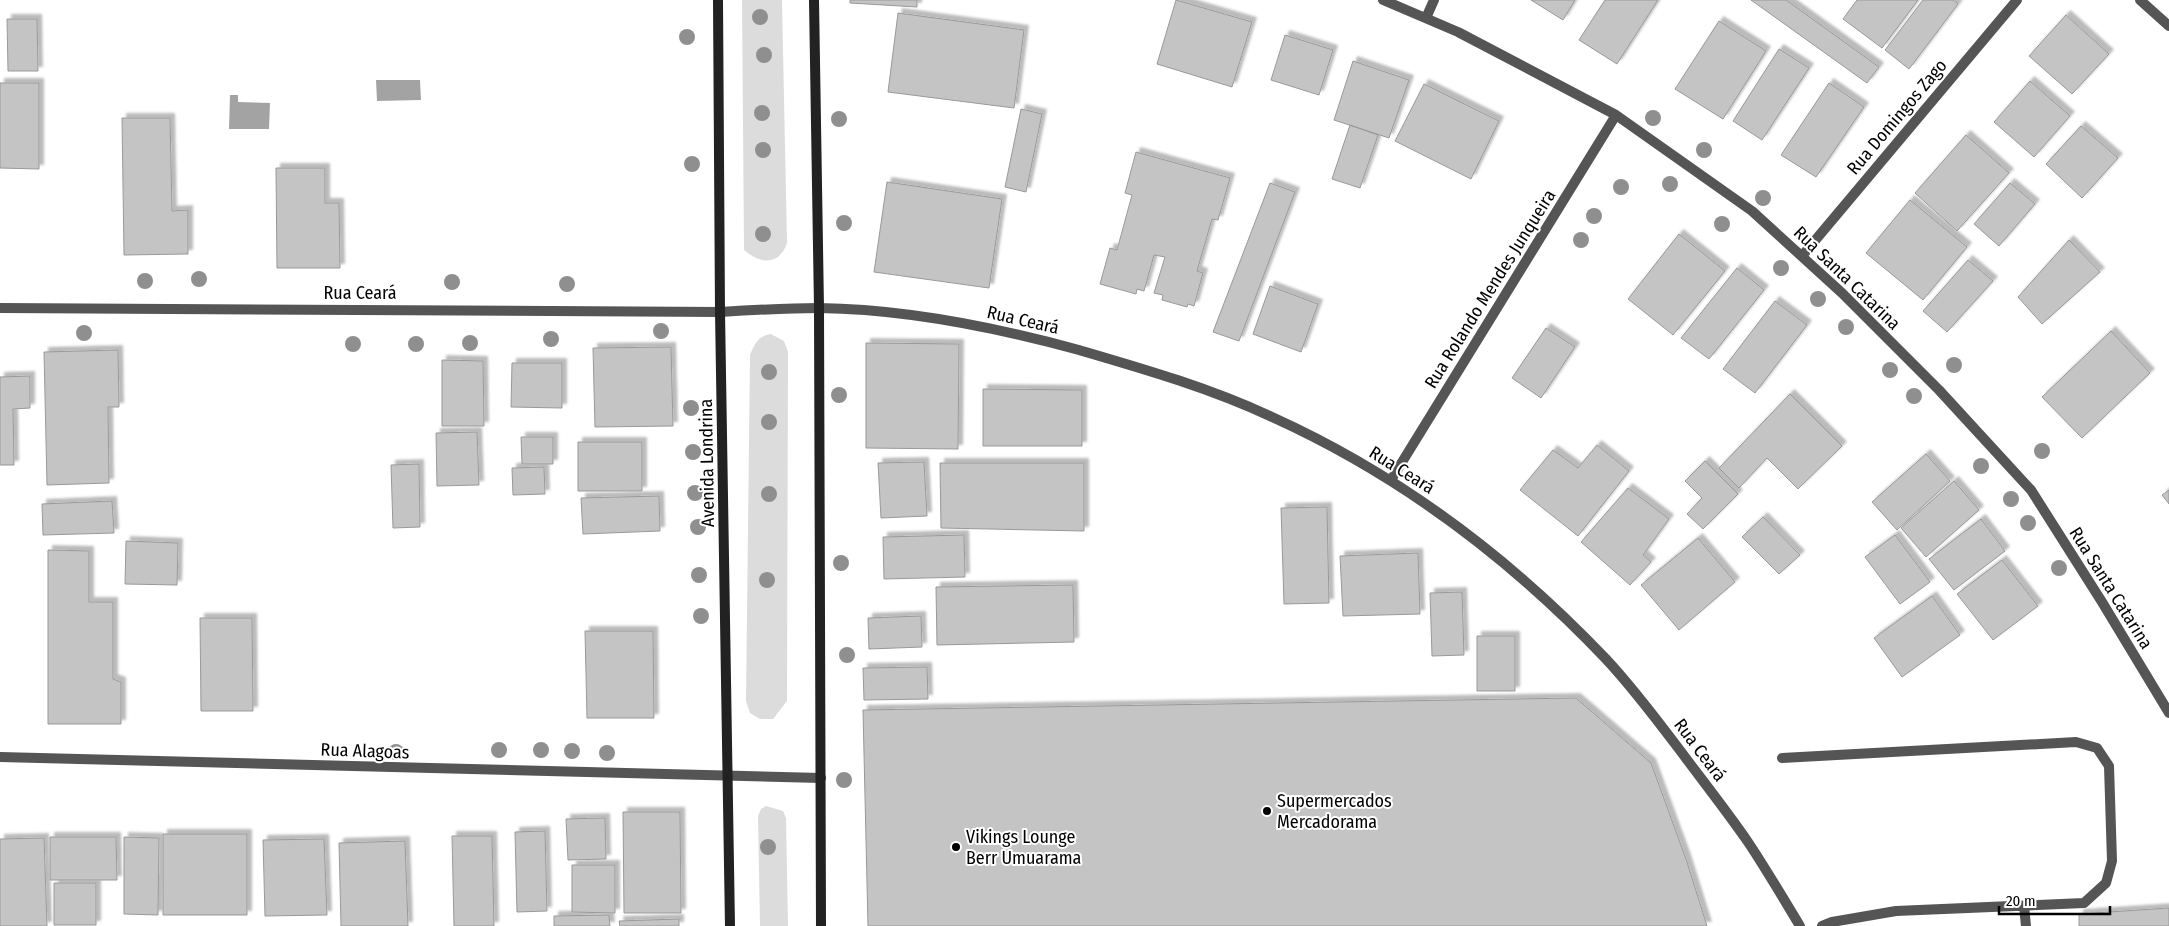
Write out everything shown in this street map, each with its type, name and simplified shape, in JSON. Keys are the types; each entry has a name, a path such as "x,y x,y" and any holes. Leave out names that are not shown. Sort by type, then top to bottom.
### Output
{"main road":[{"name":"Avenida Londrina","path":"718,0 720,312 730,926"},
{"path":"814,0 820,308 821,926"}],"street":[{"name":"Rua Santa Catarina","path":"1383,0 1458,32 1616,114 1752,211 1802,256 1842,293 1939,390 2031,490 2169,713"},
{"path":"1426,18 1434,0"},
{"name":"Rua Domingos Zago","path":"1802,256 2017,0"},
{"path":"2140,0 2169,26"},
{"name":"Rua Rolando Mendes Junqueira","path":"1391,480 1616,114"},
{"name":"Rua Ceará","path":"0,308 720,312 820,308 916,316 983,327 1106,358 1210,391 1272,416 1391,480 1436,510 1537,592 1607,660 1640,698 1747,840 1800,926"},
{"path":"1782,758 2076,742 2097,748 2109,766 2112,861 2106,883 2084,903 1896,911 1832,922 1822,926"},
{"name":"Rua Alagoas","path":"0,757 821,778"},
{"path":"2024,906 2026,926"}],"shaded area":[{"path":"742,0 782,0 787,243 779,256 769,260 756,258 744,250"},
{"path":"376,80 420,80 421,100 377,101"},
{"path":"230,95 238,95 238,102 270,103 269,129 229,129"},
{"path":"771,334 784,341 788,352 787,701 773,719 760,719 750,713 746,701 750,355 763,336"},
{"path":"766,806 783,811 786,818 788,926 760,926 758,816 761,809"}],"building":[{"path":"850,0 917,0 917,7 850,3"},
{"path":"1176,0 1252,22 1232,87 1157,64"},
{"path":"1531,0 1575,0 1563,20"},
{"path":"1605,0 1658,0 1617,64 1579,40"},
{"path":"1751,0 1786,0 1879,67 1867,83"},
{"path":"1857,0 1918,0 1882,48 1843,19"},
{"path":"1923,0 1953,0 1958,4 1909,69 1885,50"},
{"path":"898,13 1024,30 1014,108 888,92"},
{"path":"2066,15 2109,54 2072,94 2029,56"},
{"path":"7,19 37,19 38,71 8,71"},
{"path":"1719,21 1766,51 1723,119 1675,89"},
{"path":"1285,35 1333,50 1319,95 1271,80"},
{"path":"1779,49 1809,68 1762,140 1733,121"},
{"path":"1353,61 1409,80 1389,138 1334,120"},
{"path":"2030,81 2070,116 2034,157 1994,122"},
{"path":"0,83 39,83 39,169 0,168"},
{"path":"1829,83 1864,107 1816,177 1781,155"},
{"path":"1424,84 1499,121 1471,179 1395,141"},
{"path":"1021,109 1042,114 1026,192 1005,187"},
{"path":"122,118 170,118 172,211 188,210 188,254 124,255"},
{"path":"1350,125 1378,135 1360,188 1332,179"},
{"path":"2081,126 2118,158 2082,198 2046,164"},
{"path":"1966,135 2009,173 1957,231 1915,193"},
{"path":"1136,152 1230,178 1218,220 1212,219 1197,271 1203,273 1194,306 1188,304 1187,307 1162,300 1163,295 1154,293 1165,257 1154,255 1144,291 1137,289 1136,294 1100,284 1110,248 1117,250 1132,195 1125,193"},
{"path":"276,168 325,168 325,203 339,203 340,268 277,268"},
{"path":"887,182 1002,199 989,288 874,272"},
{"path":"1270,183 1295,192 1239,341 1213,332"},
{"path":"2010,183 2035,204 1999,246 1974,224"},
{"path":"1910,200 1967,247 1923,300 1866,253"},
{"path":"1679,234 1725,271 1673,335 1628,299"},
{"path":"2069,240 2100,272 2042,324 2018,297"},
{"path":"1968,260 1993,281 1947,332 1923,311"},
{"path":"1737,268 1764,290 1709,359 1681,338"},
{"path":"1270,286 1318,304 1301,352 1253,334"},
{"path":"1775,301 1807,325 1755,393 1723,369"},
{"path":"1546,328 1575,347 1541,398 1512,378"},
{"path":"2111,331 2150,373 2082,438 2042,397"},
{"path":"866,343 959,344 958,449 866,448"},
{"path":"671,347 673,426 595,427 593,348"},
{"path":"118,350 119,407 108,407 109,483 47,485 44,352"},
{"path":"442,360 483,361 484,426 442,426"},
{"path":"512,363 562,363 562,408 511,407"},
{"path":"30,376 30,408 13,409 14,465 0,465 0,377"},
{"path":"983,389 1082,390 1082,446 983,446"},
{"path":"1790,394 1842,446 1798,489 1767,458 1739,488 1719,468"},
{"path":"477,432 479,485 437,486 436,433"},
{"path":"521,437 553,437 553,464 522,464"},
{"path":"578,442 642,442 642,491 578,491"},
{"path":"1597,445 1629,471 1578,536 1520,490 1553,450 1578,468"},
{"path":"1926,454 1950,481 1897,530 1872,502"},
{"path":"1705,461 1738,494 1703,529 1687,514 1702,498 1685,481"},
{"path":"924,462 927,516 881,518 878,463"},
{"path":"940,463 1084,463 1084,531 941,528"},
{"path":"419,464 420,527 393,528 391,465"},
{"path":"544,467 545,494 513,495 512,468"},
{"path":"1954,481 1979,510 1926,557 1901,528"},
{"path":"1628,488 1669,519 1643,555 1651,562 1630,585 1581,542"},
{"path":"2169,490 2169,504 2162,495"},
{"path":"659,496 660,531 583,534 581,498"},
{"path":"112,501 114,533 43,535 42,504"},
{"path":"1327,507 1329,603 1284,604 1281,508"},
{"path":"1763,517 1800,555 1779,574 1742,537"},
{"path":"1981,519 2005,551 1954,590 1929,559"},
{"path":"964,535 965,577 884,579 883,537"},
{"path":"1895,535 1930,582 1900,604 1865,557"},
{"path":"1698,538 1735,582 1679,630 1641,585"},
{"path":"126,541 178,543 177,585 125,584"},
{"path":"48,550 89,551 89,602 113,602 113,679 121,682 121,724 48,724"},
{"path":"1418,553 1420,614 1343,616 1340,556"},
{"path":"2002,560 2038,606 1993,640 1957,594"},
{"path":"1073,585 1074,642 937,645 936,587"},
{"path":"1462,592 1464,655 1432,656 1430,593"},
{"path":"1932,596 1960,635 1902,677 1874,638"},
{"path":"921,616 922,647 869,649 868,618"},
{"path":"200,618 252,618 253,711 201,711"},
{"path":"585,631 653,631 654,718 587,718"},
{"path":"1477,636 1515,636 1515,691 1477,691"},
{"path":"927,667 928,699 864,700 863,668"},
{"name":"Supermercados Mercadorama","path":"1576,698 1651,763 1686,859 1707,926 868,926 863,710"},
{"path":"623,812 680,812 681,913 624,913"},
{"path":"605,818 606,859 568,860 566,819"},
{"path":"545,831 547,911 517,912 515,832"},
{"path":"163,834 247,834 247,915 163,915"},
{"path":"452,836 492,836 494,926 454,926"},
{"path":"50,837 116,837 117,880 50,880"},
{"path":"124,837 159,838 158,915 124,914"},
{"path":"44,838 47,926 0,926 0,839"},
{"path":"324,839 327,915 265,916 263,840"},
{"path":"405,841 408,926 341,926 339,843"},
{"path":"572,865 615,865 615,913 572,912"},
{"path":"54,883 96,883 96,925 54,925"},
{"path":"2169,908 2169,926 2079,926 2079,914"},
{"path":"609,915 610,926 554,926 554,916"},
{"path":"679,919 679,926 620,926 619,921"}],"place":[{"name":"Supermercados Mercadorama","path":"1267,811"},
{"name":"Vikings Lounge Berr Umuarama","path":"956,847"}]}
